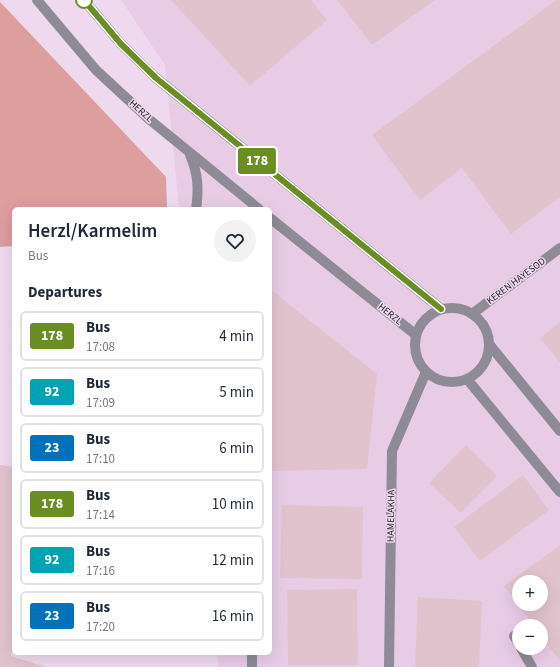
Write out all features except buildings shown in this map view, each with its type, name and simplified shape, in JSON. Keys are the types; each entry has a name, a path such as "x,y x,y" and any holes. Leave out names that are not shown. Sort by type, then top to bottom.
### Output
{"street":[{"name":"HERZL","path":"37,0 96,70 189,153 256,207"},
{"path":"84,0 121,44 156,78 441,309"},
{"path":"189,153 197,178 198,192 196,207"},
{"name":"HERZL","path":"272,220 416,335"},
{"name":"KEREN HAYESOD","path":"472,314 560,248"},
{"path":"441,309 462,309 472,314 481,322 487,332 489,344 488,354 483,365 476,373 467,379 446,381 435,378 426,372 416,355 416,335 425,319 441,309"},
{"path":"489,344 560,431"},
{"name":"HAMELAKHA","path":"389,667 392,451 426,372"},
{"path":"467,379 560,492"},
{"path":"252,655 252,667"},
{"path":"525,655 532,667"}],"shaded area":[{"path":"121,0 560,0 560,667 219,667 217,655 272,655 272,207 179,207 165,65"},
{"path":"0,2 166,177 167,207 12,207 12,246 0,247"}],"bus line":[{"name":"178","path":"84,0 121,44 156,78 441,309"}]}
